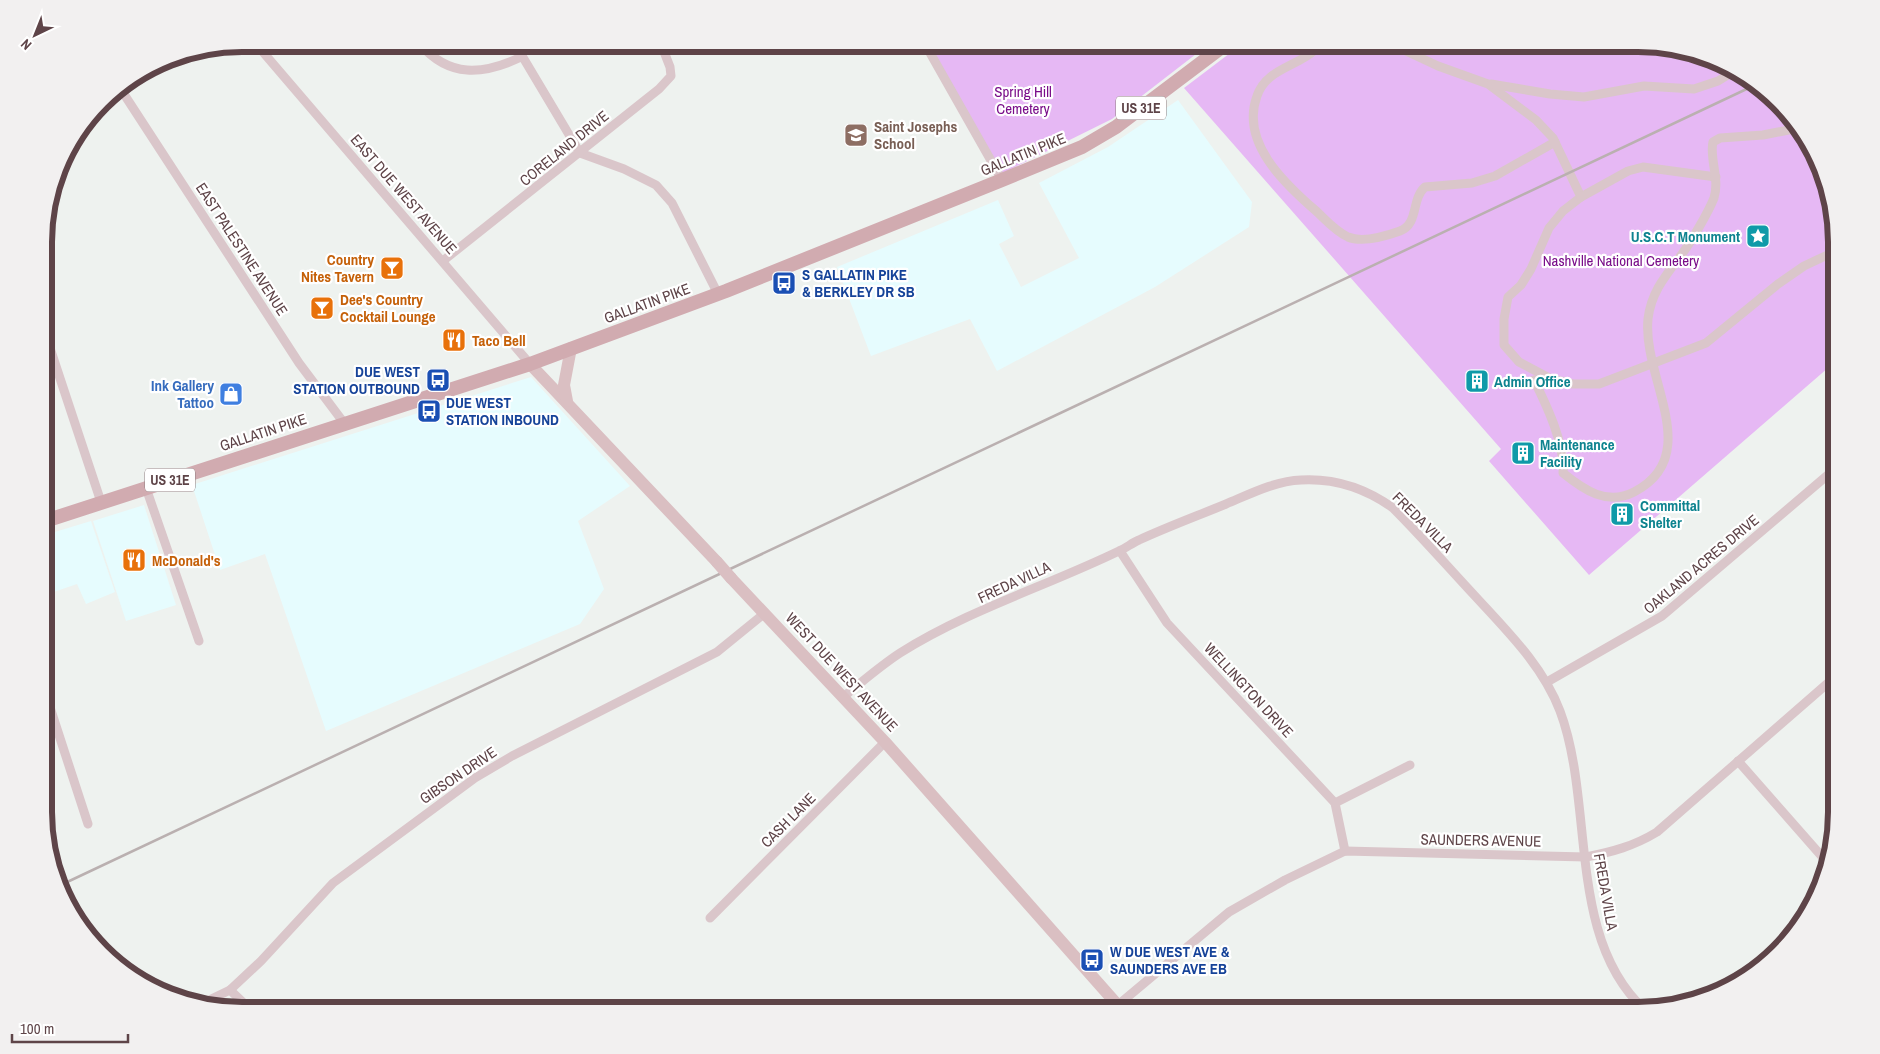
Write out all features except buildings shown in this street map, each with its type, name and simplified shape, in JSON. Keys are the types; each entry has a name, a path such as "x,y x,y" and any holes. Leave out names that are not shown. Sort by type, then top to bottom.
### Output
{"main road":[{"name":"GALLATIN PIKE","path":"52,519 530,364 718,294 1082,147 1116,127 1215,52"},
{"path":"566,401 564,385 571,348"},
{"name":"WEST DUE WEST AVENUE","path":"530,364 885,742 1111,1002"}],"street":[{"name":"EAST DUE WEST AVENUE","path":"263,52 444,260 530,364"},
{"path":"429,52 446,66 465,72 483,70 522,57"},
{"path":"519,52 580,153 624,169 656,185 672,203 718,294"},
{"name":"CORELAND DRIVE","path":"444,260 660,89 671,76 670,67 664,52"},
{"path":"930,52 1002,180"},
{"path":"1312,52 1276,72 1266,80 1257,94 1252,114 1254,130 1268,161 1291,189 1336,229 1349,237 1371,238 1402,230 1412,221 1416,200 1425,187 1472,183 1496,176 1555,142"},
{"path":"1408,52 1438,66 1488,84 1540,93 1584,97 1644,86 1694,88 1718,81 1728,75"},
{"path":"1488,84 1544,127 1555,142 1581,198"},
{"name":"EAST PALESTINE AVENUE","path":"124,94 299,363 344,423"},
{"path":"1534,380 1549,409 1564,460 1563,473 1598,496 1609,498 1628,495 1646,486 1656,476 1666,458 1669,442 1667,422 1651,364 1648,320 1652,296 1664,275 1683,252 1714,197 1716,177 1712,147 1716,139 1763,135 1790,130"},
{"path":"1716,177 1643,167 1628,171 1581,198 1563,211 1550,228 1531,269 1521,285 1508,297 1504,319 1504,345 1519,362 1551,379 1574,384 1599,384 1706,343 1778,284 1804,266 1828,255"},
{"path":"52,354 101,502"},
{"name":"OAKLAND ACRES DRIVE","path":"1548,682 1662,616 1828,475"},
{"name":"FREDA VILLA","path":"844,698 881,666 917,643 1062,575 1120,551 1137,540 1278,483 1301,480 1322,481 1356,487 1373,494 1393,508 1508,633 1548,682 1570,741 1592,900 1603,950 1626,988 1638,1002"},
{"path":"146,488 199,641"},
{"name":"WELLINGTON DRIVE","path":"1120,551 1167,623 1334,803 1345,851"},
{"name":"GIBSON DRIVE","path":"210,999 230,990 261,962 333,882 475,778 512,756 716,652 765,613"},
{"name":"SAUNDERS AVENUE","path":"1125,1002 1229,912 1285,880 1345,851 1586,857 1619,850 1639,843 1657,832 1828,683"},
{"path":"52,713 88,824"},
{"name":"CASH LANE","path":"710,918 885,742"},
{"path":"1738,761 1822,857"},
{"path":"1334,803 1410,765"},
{"path":"230,990 243,1002"}],"shaded area":[{"path":"1178,100 1252,202 1249,227 1155,287 997,371 970,319 871,356 837,267 998,200 1014,236 999,244 1021,287 1079,258 1039,183 1108,147"},
{"path":"531,377 630,486 578,521 604,589 580,624 326,731 265,554 220,570 192,485"},
{"path":"144,505 176,605 126,621 93,521"},
{"path":"91,521 115,592 86,604 77,584 52,593 52,533"}],"green space":[{"name":"Spring Hill Cemetery","path":"928,52 1199,52 1112,119 1003,173"},
{"name":"Nashville National Cemetery","path":"1231,52 1638,52 1675,56 1722,72 1743,84 1780,117 1802,147 1817,181 1824,205 1828,242 1828,368 1589,575 1489,461 1501,449 1184,88"}],"railway":[{"path":"66,882 1748,88"}],"place":[{"name":"Saint Josephs School","path":"856,135"},
{"name":"U.S.C.T Monument","path":"1758,236"},
{"name":"Country Nites Tavern","path":"392,268"},
{"name":"S GALLATIN PIKE & BERKLEY DR SB","path":"784,283"},
{"name":"Dee's Country Cocktail Lounge","path":"322,308"},
{"name":"Taco Bell","path":"454,340"},
{"name":"DUE WEST STATION OUTBOUND","path":"438,380"},
{"name":"Admin Office","path":"1477,381"},
{"name":"Ink Gallery Tattoo","path":"231,394"},
{"name":"DUE WEST STATION INBOUND","path":"429,411"},
{"name":"Maintenance Facility","path":"1523,453"},
{"name":"Committal Shelter","path":"1622,514"},
{"name":"McDonald's","path":"134,560"},
{"name":"W DUE WEST AVE & SAUNDERS AVE EB","path":"1092,960"}]}
